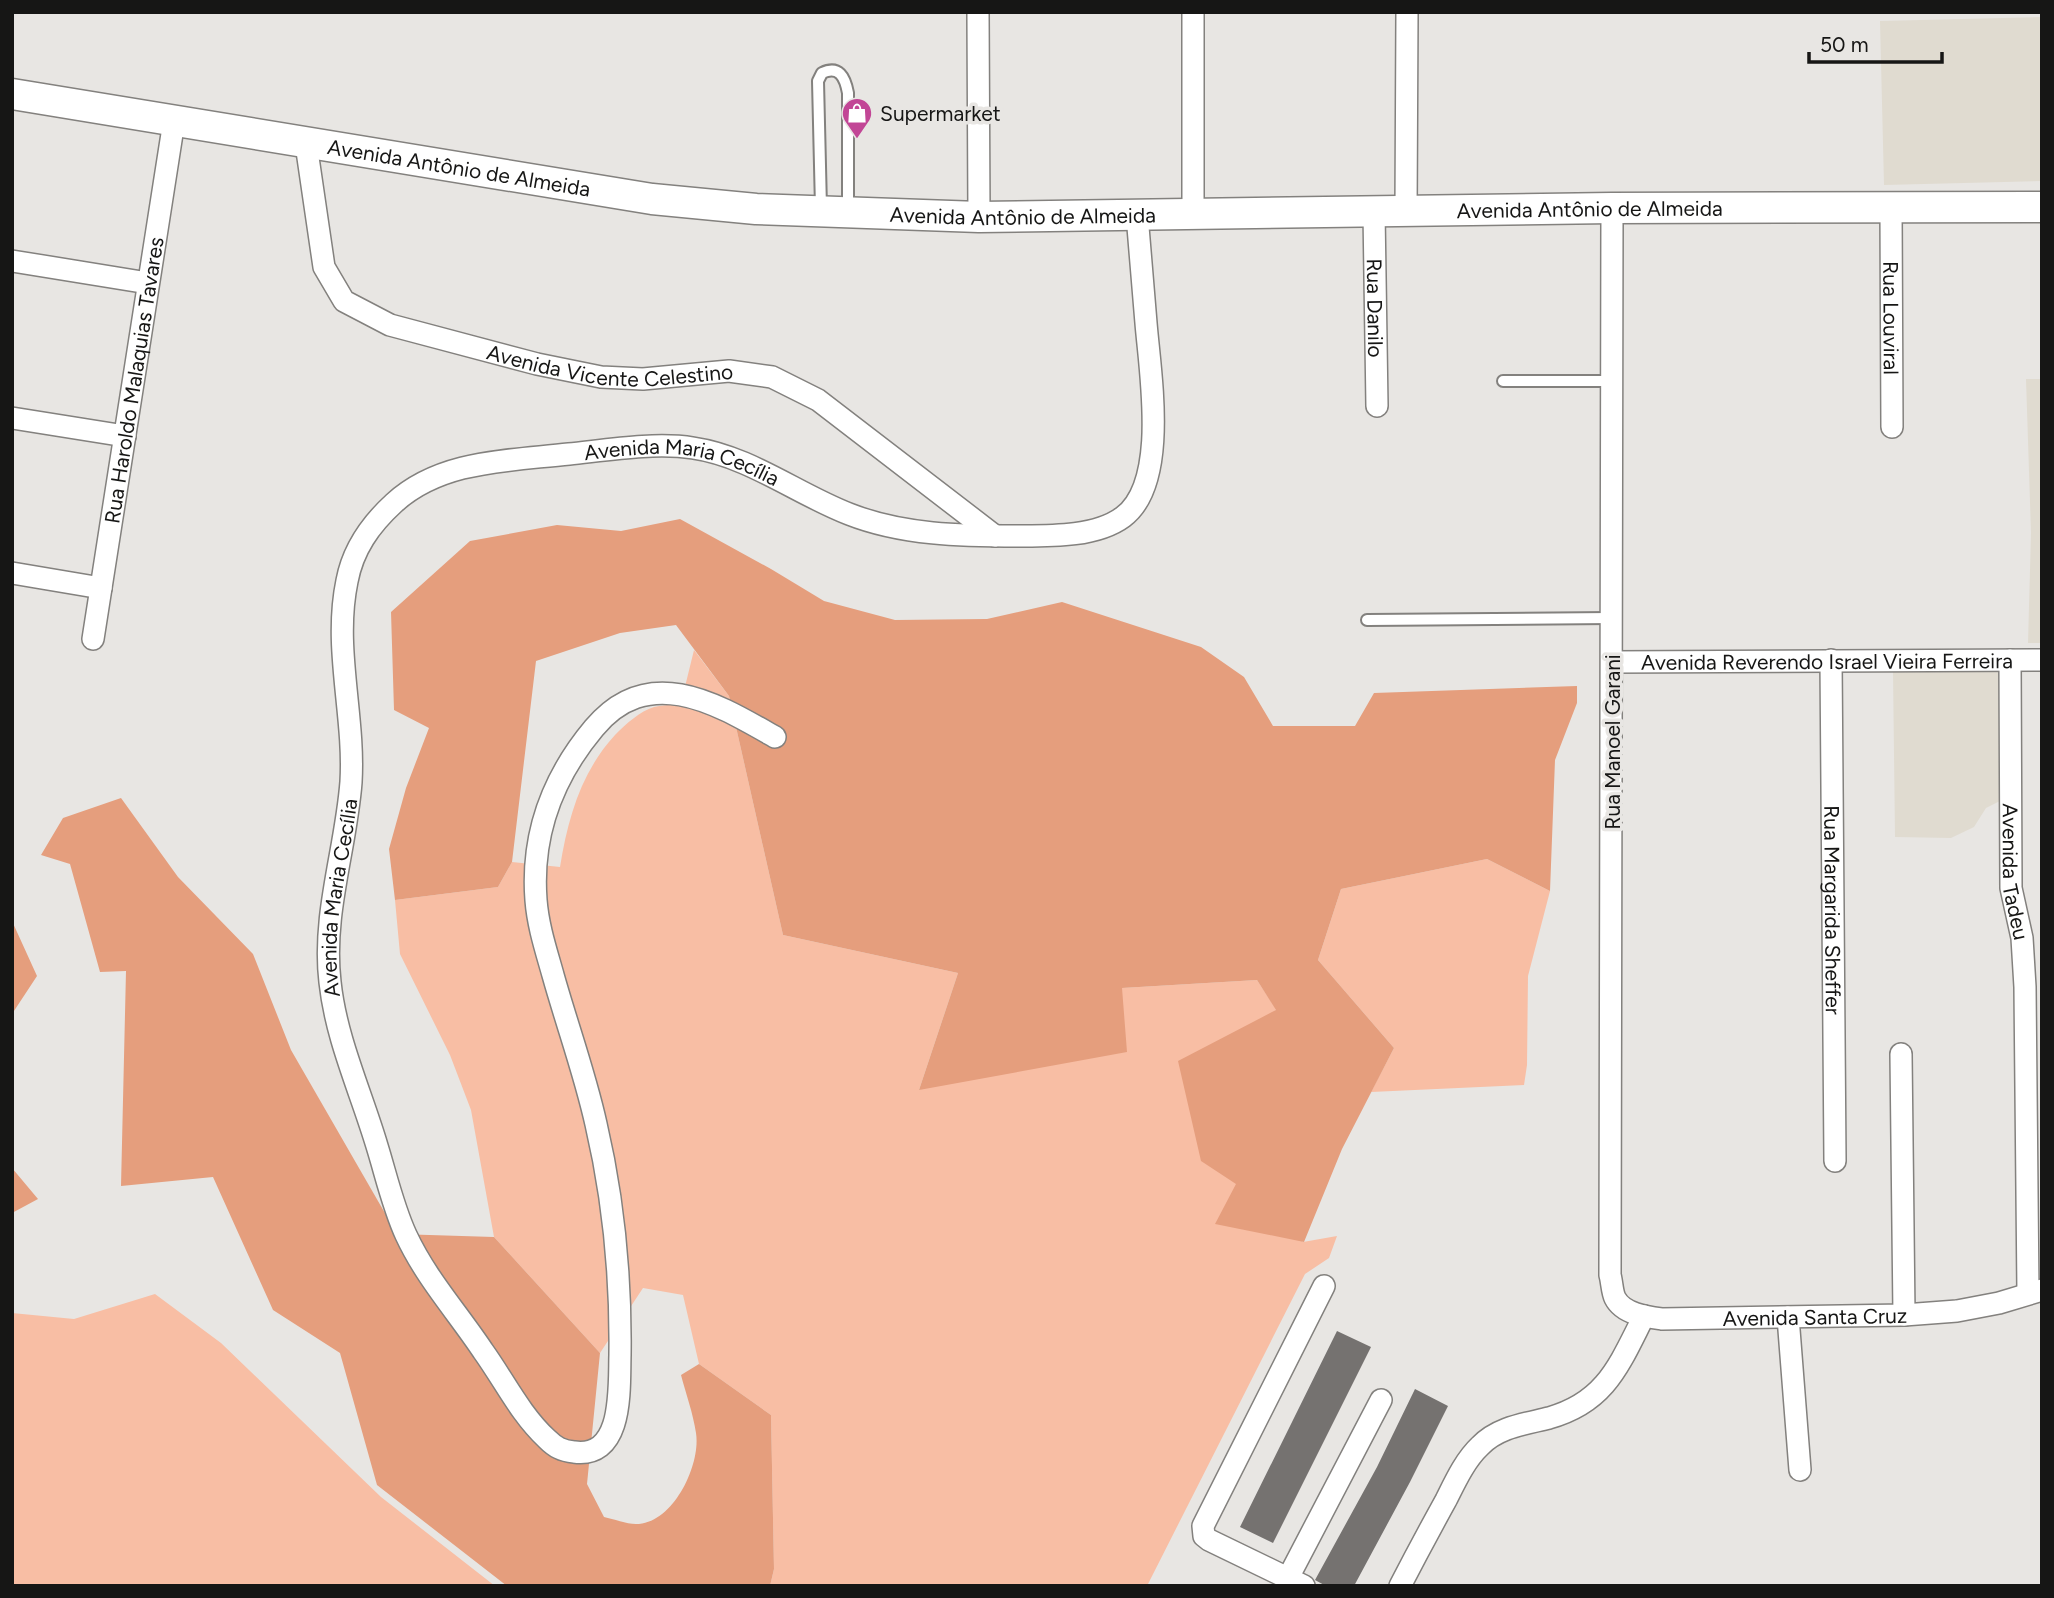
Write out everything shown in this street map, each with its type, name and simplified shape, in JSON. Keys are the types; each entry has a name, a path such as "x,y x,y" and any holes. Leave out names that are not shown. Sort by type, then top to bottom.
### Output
{"street":[{"path":"978,12 979,217"},
{"path":"1193,214 1194,12"},
{"path":"1406,212 1407,12"},
{"name":"Avenida Antônio de Almeida","path":"12,94 652,199 755,209 979,217 1612,208 2042,206"},
{"name":"Rua Haroldo Malaquias Tavares","path":"93,639 174,121"},
{"name":"Avenida Vicente Celestino","path":"306,144 324,267 344,301 390,326 537,365 601,377 643,379 729,371 772,377 818,400 995,536"},
{"name":"Rua Manoel Garani","path":"1610,1275 1612,208"},
{"name":"Rua Louviral","path":"1891,208 1892,427"},
{"name":"Rua Danilo","path":"1374,212 1377,406"},
{"name":"Avenida Maria Cecília","path":"775,737 715,703 673,693 643,695 605,715 570,757 553,791 539,845 535,894 540,931 596,1122 615,1223 621,1308 617,1419 609,1437 594,1451 582,1454 563,1451 548,1441 512,1396 484,1352 435,1288 404,1232 346,1055 331,994 327,957 332,896 351,788 351,754 342,656 345,588 352,557 373,522 413,486 468,465 614,449 684,446 723,454 851,515 898,528 995,536 1045,536 1087,532 1123,517 1142,495 1152,458 1154,414 1137,215"},
{"path":"12,261 148,283"},
{"path":"12,418 125,436"},
{"path":"12,573 101,588"},
{"name":"Rua Margarida Sheffer","path":"1831,660 1835,1161"},
{"name":"Avenida Tadeu","path":"2010,660 2011,888 2022,938 2025,987 2035,1291"},
{"name":"Avenida Reverendo Israel Vieira Ferreira","path":"1612,662 2042,660"},
{"path":"1901,1054 1904,1315"},
{"name":"Avenida Santa Cruz","path":"1610,1275 1616,1300 1628,1310 1644,1317 1662,1320 1904,1315 1957,1311 1999,1303 2035,1291"},
{"path":"1324,1286 1203,1526 1204,1536 1296,1582 1381,1400"},
{"path":"1400,1586 1460,1474 1478,1447 1487,1439 1511,1427 1566,1412 1583,1405 1596,1395 1623,1357 1644,1317"},
{"path":"1788,1317 1800,1470"}],"lane":[{"path":"829,69 843,74 848,93 835,212 818,81 822,73 829,69"},
{"path":"1503,382 1610,381"},
{"path":"1367,620 1612,618"}],"shaded area":[{"path":"2042,17 2042,181 1884,185 1880,21"},
{"path":"2026,379 2042,379 2042,643 2028,643 2031,533"},
{"path":"680,519 824,601 895,620 987,619 1062,602 1201,647 1244,677 1273,726 1355,726 1374,693 1577,686 1577,703 1555,760 1550,891 1487,859 1341,889 1318,960 1394,1048 1342,1149 1304,1242 1215,1224 1236,1184 1201,1161 1178,1061 1276,1010 1257,980 1122,988 1127,1052 919,1090 958,973 783,935 729,696 676,625 620,633 536,661 512,862 498,887 395,900 389,849 406,788 429,728 394,710 391,612 470,541 557,525 621,531"},
{"path":"694,650 729,696 783,935 958,973 919,1090 1122,988 1257,980 1276,1009 1237,1184 1303,1242 1337,1236 1329,1258 1305,1274 1147,1586 770,1586 774,1569 771,1415 699,1364 683,1295 643,1288 600,1353 494,1237 471,1110 450,1055 400,954 395,900 498,887 512,862 560,867 572,813 593,764 615,735 638,715 654,707 681,703"},
{"path":"2004,668 2002,800 1986,808 1974,827 1951,838 1895,837 1893,671"},
{"path":"121,798 178,877 253,954 291,1050 397,1234 494,1237 600,1353 587,1484 604,1517 632,1524 649,1521 673,1504 682,1490 694,1461 696,1433 681,1375 699,1364 771,1415 774,1569 770,1586 507,1586 377,1485 340,1353 273,1310 213,1177 121,1186 126,971 100,972 70,864 41,855 63,818"},
{"path":"1487,859 1550,891 1528,976 1527,1065 1524,1085 1371,1092 1394,1048 1318,960 1341,889"},
{"path":"12,921 37,976 12,1014"},
{"path":"12,1168 38,1199 12,1213"},
{"path":"155,1294 221,1343 381,1497 495,1586 12,1586 12,1313 74,1319"}],"building":[{"path":"1337,1331 1371,1347 1273,1543 1240,1527"},
{"path":"1415,1389 1448,1406 1354,1586 1326,1586 1315,1580 1377,1467"}],"place":[{"name":"Supermarket","path":"857,140"}]}
